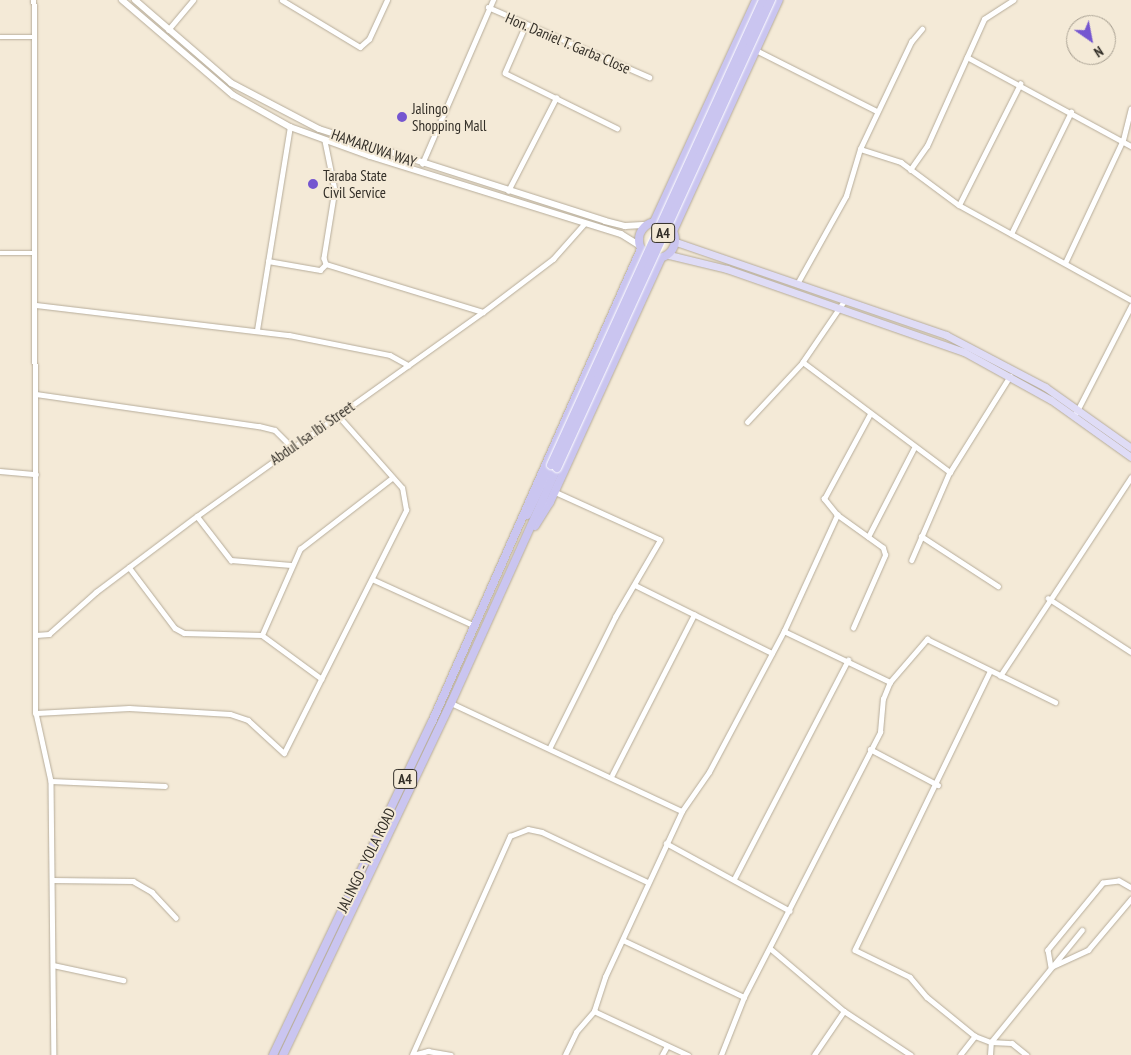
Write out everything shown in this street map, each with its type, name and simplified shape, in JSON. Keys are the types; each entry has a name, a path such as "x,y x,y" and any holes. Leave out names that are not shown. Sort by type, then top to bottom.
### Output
{"highway":[{"name":"A4","path":"665,256 650,257 640,247 639,238 650,223 756,0"},
{"name":"A4","path":"284,1055 531,531 554,466 763,0"},
{"name":"A4","path":"520,528 554,466 771,0"},
{"name":"A4","path":"673,231 779,0"},
{"name":"A4","path":"531,531 554,492 665,256 676,242 673,231 665,223 650,223"},
{"name":"JALINGO - YOLA ROAD","path":"273,1055 520,528 528,499 640,247"}],"main road":[{"path":"122,0 233,95 290,127 325,141 584,224 621,234 640,247"},
{"name":"HAMARUWA WAY","path":"135,0 167,31 219,75 259,101 319,130 508,192 625,226 650,223"},
{"path":"676,242 930,337 1010,376 1077,412 1131,457"},
{"path":"665,256 727,269 946,335 1008,365 1131,448"}],"street":[{"path":"34,0 36,713 51,781 54,1055"},
{"path":"167,31 193,0"},
{"path":"282,0 360,47 369,39 387,0"},
{"path":"422,164 493,0"},
{"path":"910,170 927,146 984,19 1013,0"},
{"name":"Hon. Daniel T. Garba Close","path":"488,8 649,77"},
{"path":"526,25 505,73 617,128"},
{"path":"796,286 846,196 860,149 877,111 911,42 922,29"},
{"path":"0,37 34,37"},
{"path":"756,50 877,111"},
{"path":"967,57 1020,84 1131,146"},
{"path":"959,205 1020,84"},
{"path":"508,192 556,98"},
{"path":"1065,263 1123,140 1131,109"},
{"path":"1011,234 1070,112"},
{"path":"257,330 290,127"},
{"path":"325,141 335,190 324,258 326,264"},
{"path":"860,149 901,162 959,205 1131,300"},
{"name":"Abdul Isa Ibi Street","path":"36,634 49,634 130,567 197,516 553,260 584,224"},
{"path":"0,253 35,253"},
{"path":"268,261 320,270 326,264"},
{"path":"326,264 483,312"},
{"path":"36,305 257,330 363,348 399,358 408,366"},
{"path":"747,422 804,362 843,305"},
{"path":"1077,412 1131,306"},
{"path":"804,362 914,448 950,472"},
{"path":"912,560 950,472 1010,376"},
{"path":"36,394 259,426 275,430 292,448"},
{"path":"854,628 885,555 883,548 837,515 824,498 870,414"},
{"path":"36,713 129,708 222,713 248,720 284,753 406,510 406,495 338,416"},
{"path":"868,537 914,448"},
{"path":"0,470 36,474"},
{"path":"1000,676 1048,598 1131,477"},
{"path":"262,635 291,565 313,536 392,478"},
{"path":"550,747 660,540 554,492"},
{"path":"565,1055 576,1032 594,1011 605,977 666,843 682,811 709,772 784,631 837,515"},
{"path":"197,516 231,560 291,565"},
{"path":"921,536 998,586"},
{"path":"130,567 175,628 184,634 262,635 322,679"},
{"path":"372,579 475,626"},
{"path":"635,585 694,616 772,653"},
{"path":"1048,598 1131,652"},
{"path":"612,775 694,616"},
{"path":"784,631 848,660 890,682"},
{"path":"721,1055 744,997 771,949 880,732 884,698 890,682 927,639 990,672 1055,702"},
{"path":"734,878 848,660"},
{"path":"990,672 938,785 855,950 910,977 927,997 976,1036 991,1042 1012,1042 1027,1055"},
{"path":"451,703 612,775 682,811"},
{"path":"870,749 938,785"},
{"path":"51,781 165,786"},
{"path":"413,1055 510,836 528,829 542,832 648,882"},
{"path":"666,843 734,878 790,911"},
{"path":"52,880 133,882 152,892 176,918"},
{"path":"1051,968 1048,950 1103,883 1119,881 1131,888"},
{"path":"1051,968 1088,950 1131,899"},
{"path":"990,1055 991,1042 1082,930"},
{"path":"623,940 744,997"},
{"path":"771,949 844,1011 911,1055"},
{"path":"53,964 122,980"},
{"path":"594,1011 688,1055"},
{"path":"814,1055 844,1011"},
{"path":"960,1055 976,1036"},
{"path":"662,1055 667,1046"},
{"path":"413,1055 428,1052 451,1055"}],"place":[{"name":"Jalingo Shopping Mall","path":"402,117"},
{"name":"Taraba State Civil Service","path":"313,184"}]}
